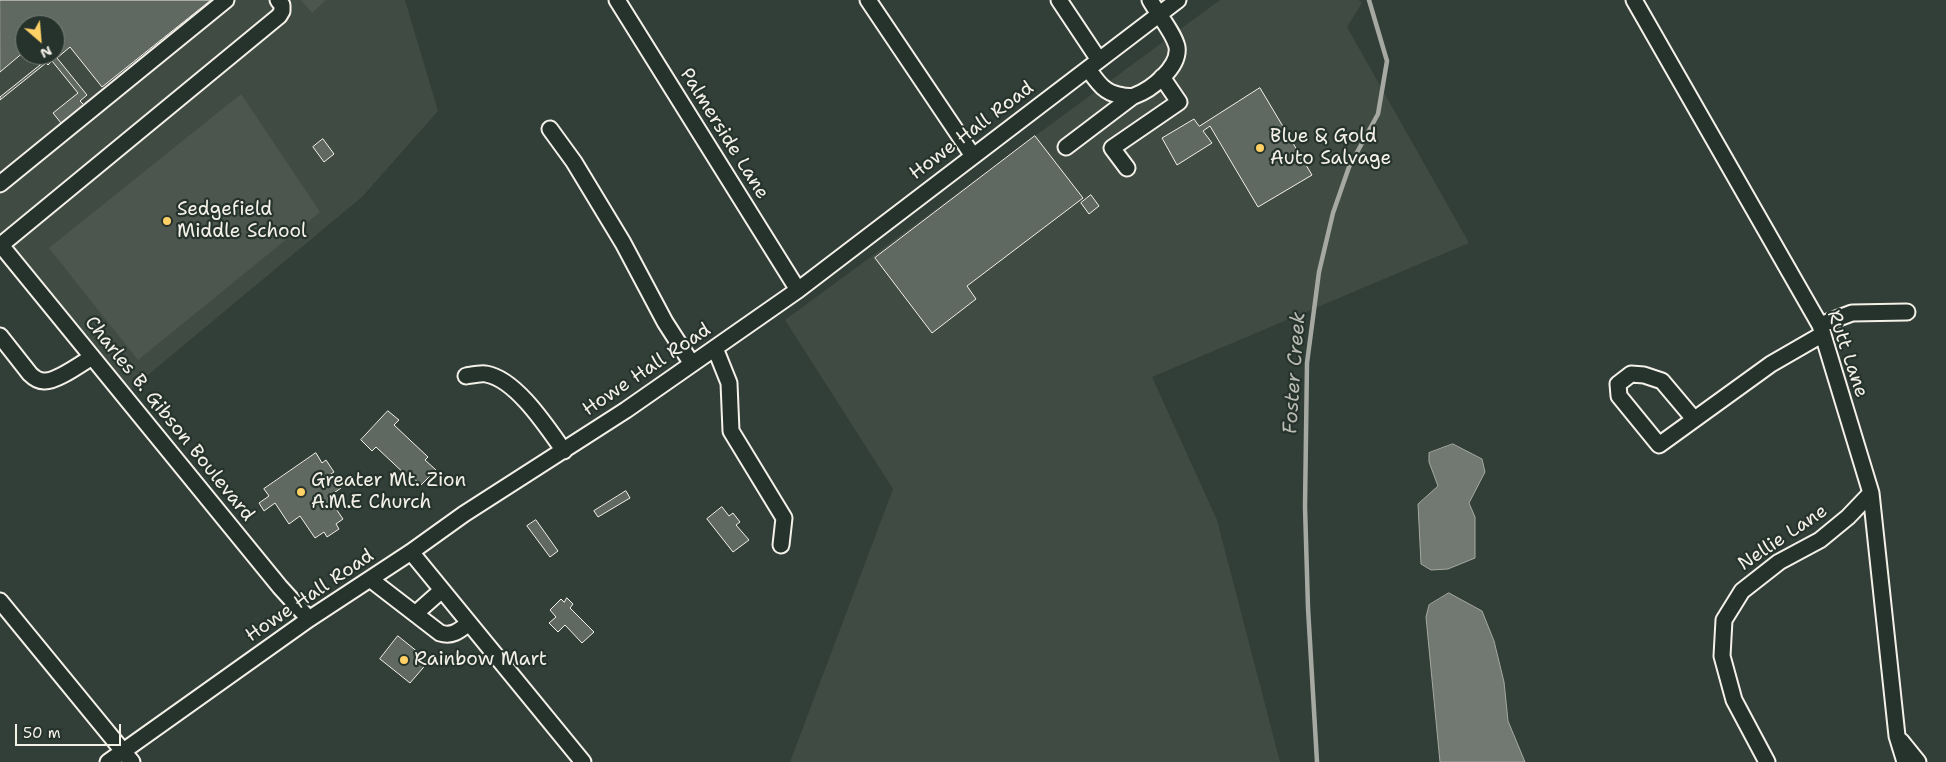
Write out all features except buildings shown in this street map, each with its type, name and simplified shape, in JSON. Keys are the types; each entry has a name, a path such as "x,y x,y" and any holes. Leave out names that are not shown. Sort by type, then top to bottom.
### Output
{"street":[{"path":"0,184 226,0"},
{"path":"0,244 278,16 282,11 282,5 278,0"},
{"name":"Palmerside Lane","path":"617,0 798,290"},
{"path":"868,0 974,156"},
{"path":"1059,0 1093,64 1103,89 1118,95 1132,97"},
{"path":"1066,146 1162,77 1171,68 1177,46 1150,0"},
{"name":"Howe Hall Road","path":"108,762 127,756 309,619 411,552 464,514 626,410 798,290 1178,0"},
{"name":"Rutt Lane","path":"1634,0 1821,330 1871,492 1897,736 1905,762"},
{"path":"1127,168 1112,148 1179,102 1162,77"},
{"path":"550,129 574,162 618,235 665,322 692,364"},
{"name":"Charles B. Gibson Boulevard","path":"0,244 280,587 309,619"},
{"path":"1694,419 1662,380 1631,374 1618,384 1619,396 1659,445 1771,364 1821,330 1852,313 1907,312"},
{"path":"0,336 30,374 42,381 55,378 92,357"},
{"path":"715,348 729,383 731,431 784,518 781,545"},
{"path":"466,376 486,374 504,382 531,406 564,450"},
{"name":"Nellie Lane","path":"1767,762 1734,700 1722,656 1724,620 1742,591 1779,562 1820,540 1848,517 1871,492"},
{"path":"411,552 583,762"},
{"path":"370,579 440,633 454,634 470,623"},
{"path":"415,614 442,590"},
{"path":"0,601 127,756"},
{"path":"1897,736 1918,762"}],"shaded area":[{"name":"Sedgefield Middle School","path":"0,0 405,0 438,111 362,197 124,395 0,244"},
{"path":"301,0 326,0 312,13"},
{"path":"1220,0 1359,0 1362,3 1347,27 1469,243 1152,377 1217,520 1280,762 790,762 893,489 785,320"},
{"path":"241,94 320,212 138,360 49,248"},
{"path":"1453,444 1482,459 1485,472 1469,503 1475,517 1475,558 1448,569 1431,570 1421,564 1418,504 1438,486 1429,462 1429,453"},
{"path":"1449,593 1482,611 1494,641 1504,682 1508,721 1525,762 1440,762 1426,617 1429,605"}],"waterway":[{"name":"Foster Creek","path":"1317,762 1308,608 1305,507 1307,363 1319,272 1333,213 1349,167 1378,114 1387,61 1369,0"}],"place":[{"name":"Blue & Gold Auto Salvage","path":"1260,148"},
{"name":"Sedgefield Middle School","path":"167,221"},
{"name":"Greater Mt. Zion A.M.E Church","path":"301,492"},
{"name":"Rainbow Mart","path":"404,660"}]}
